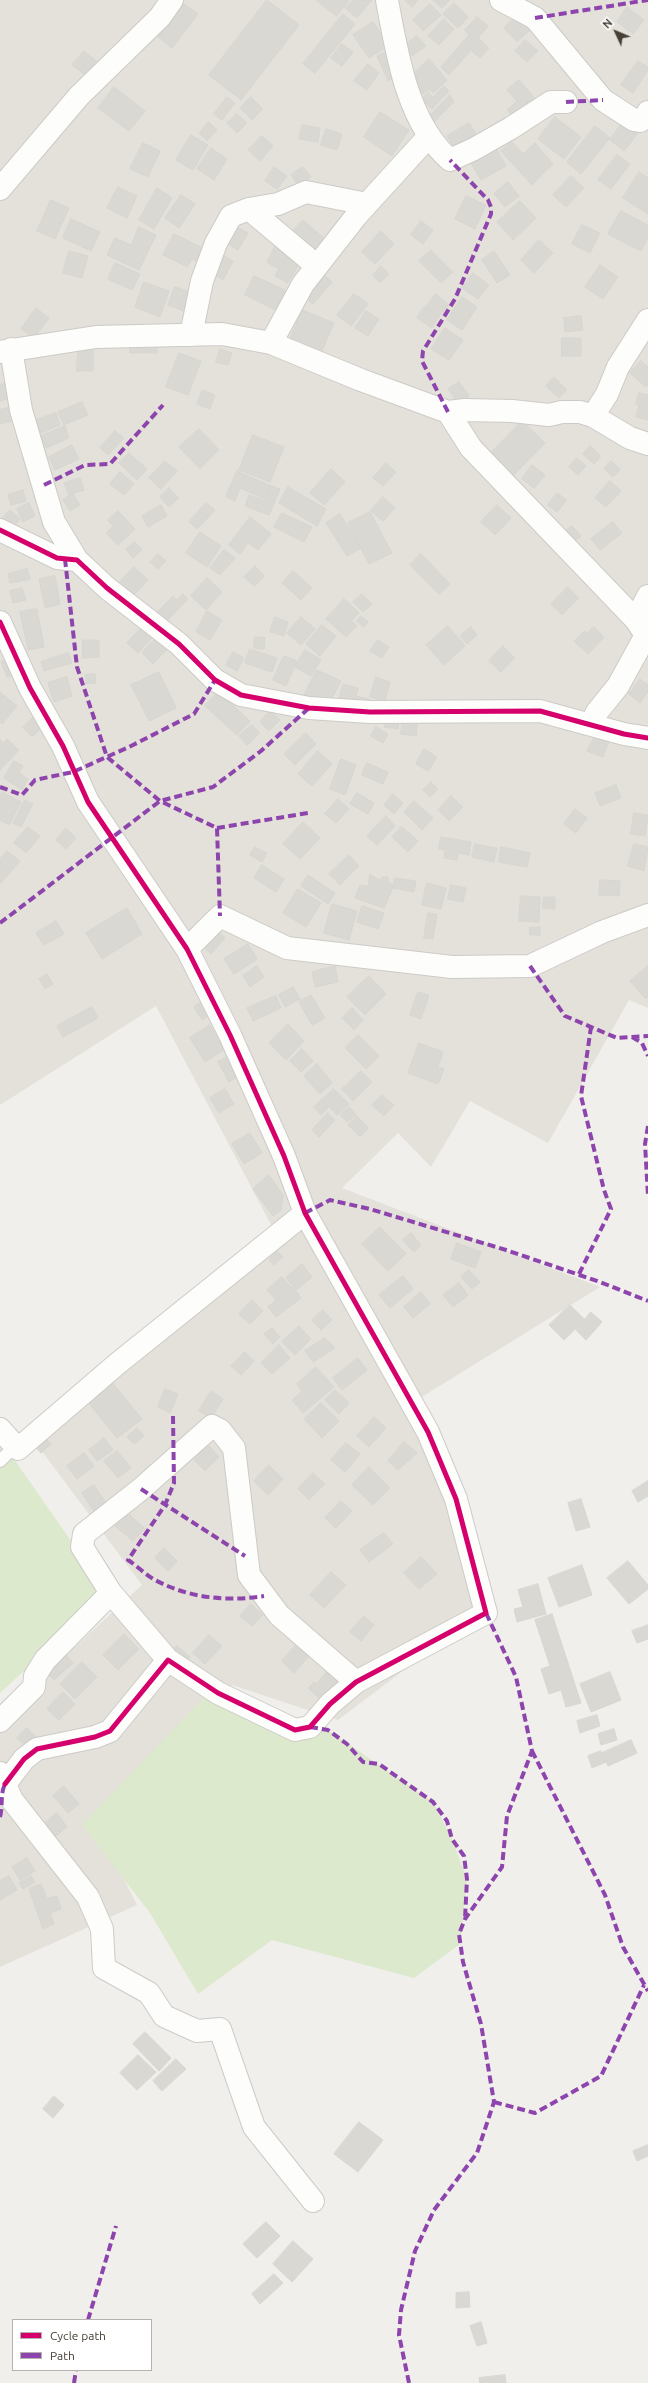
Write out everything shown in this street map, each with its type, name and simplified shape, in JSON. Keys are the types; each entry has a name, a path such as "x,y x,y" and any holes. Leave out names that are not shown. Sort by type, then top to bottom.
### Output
{"street":[{"path":"0,188 79,96 160,17 172,0"},
{"path":"387,0 396,50 419,120 436,148 450,160 511,128 551,102 566,102"},
{"path":"501,0 535,18 603,100 640,121 645,118 648,112"},
{"path":"271,343 303,284 368,204 429,136"},
{"path":"191,335 202,281 216,243 231,216 249,209 278,204 306,192 368,204"},
{"path":"249,209 317,266"},
{"path":"593,416 607,394 618,367 648,320"},
{"path":"648,444 630,438 593,416 580,412 562,412 549,415 497,411 448,412 361,380 271,343 222,334 96,337 6,350 21,410 54,522 77,560 107,588 179,644 215,680 241,695 309,708 370,712 540,711 648,738"},
{"path":"448,412 471,448 643,630"},
{"path":"0,530 57,558 77,560"},
{"path":"591,724 597,712 618,686 643,630 648,596"},
{"path":"0,622 30,688 63,746 88,802 187,949 234,1042 284,1156 305,1213 428,1432 456,1499 486,1613 472,1622 356,1682 330,1704 310,1727 295,1730 218,1693 168,1660 111,1593 82,1547 84,1534 140,1489 212,1426 216,1427 234,1448 237,1459 239,1497 248,1575 279,1615 356,1682"},
{"path":"187,949 220,916 287,948 452,967 530,966 602,932 648,915"},
{"path":"0,1429 9,1455 118,1364 305,1213"},
{"path":"0,1721 34,1687 35,1676 45,1660 111,1593"},
{"path":"168,1660 110,1731 95,1738 37,1749 2,1778 12,1800 88,1896 102,1930 104,1968 149,1993 164,2016 197,2031 220,2028 254,2127 313,2201"}],"shaded area":[{"path":"0,0 648,0 648,1008 629,1000 548,1143 470,1101 431,1167 398,1133 342,1188 600,1287 420,1398 494,1602 338,1720 232,1685 95,1822 137,1905 0,1967 0,1716 142,1585 35,1442 278,1238 156,1006 0,1105"}],"green space":[{"path":"0,1439 108,1594 0,1693"},
{"path":"212,1689 328,1730 433,1802 452,1839 467,1879 460,1944 414,1978 272,1940 198,1994 150,1913 82,1825"}],"building":[{"path":"267,0 299,25 241,100 209,75"},
{"path":"316,0 349,0 337,16"},
{"path":"353,0 372,0 357,18 345,8"},
{"path":"405,0 418,0 412,7"},
{"path":"433,0 450,0 442,8"},
{"path":"181,2 198,14 172,48 156,35"},
{"path":"454,3 468,17 458,28 443,14"},
{"path":"430,4 441,15 423,31 413,20"},
{"path":"627,7 644,20 633,34 617,22"},
{"path":"343,14 355,24 315,73 303,64"},
{"path":"516,16 530,30 517,42 504,28"},
{"path":"477,17 488,26 478,38 489,48 480,58 471,50 449,75 441,67 469,35 465,30"},
{"path":"444,19 454,29 439,45 428,36"},
{"path":"373,22 389,45 369,58 353,35"},
{"path":"417,36 426,46 412,56 404,46"},
{"path":"525,40 538,51 527,62 515,51"},
{"path":"342,44 353,52 342,66 331,58"},
{"path":"391,50 402,74 388,81 377,56"},
{"path":"84,51 96,61 85,75 72,65"},
{"path":"429,59 447,80 433,93 429,89 423,94 409,78"},
{"path":"638,61 648,67 648,70 633,93 621,85"},
{"path":"368,64 379,73 367,90 354,81"},
{"path":"519,80 538,102 517,121 507,110 517,101 507,90"},
{"path":"444,86 449,91 432,109 421,99 428,92 433,97"},
{"path":"114,87 145,111 129,131 98,108"},
{"path":"450,95 454,102 433,123 425,115 428,111 431,114"},
{"path":"227,97 235,103 222,120 214,114"},
{"path":"251,97 263,109 252,120 240,108"},
{"path":"380,112 409,130 392,156 364,137"},
{"path":"237,114 247,123 237,133 227,123"},
{"path":"555,117 581,137 564,159 538,139"},
{"path":"209,122 217,130 207,141 199,133"},
{"path":"623,122 638,133 624,151 610,140"},
{"path":"469,123 478,137 456,150 447,136"},
{"path":"302,125 320,128 318,142 299,139"},
{"path":"595,126 610,138 581,174 567,162"},
{"path":"326,129 342,134 337,150 321,145"},
{"path":"191,135 208,145 193,170 176,160"},
{"path":"262,136 273,146 260,161 248,150"},
{"path":"512,142 523,154 535,143 553,164 532,185 501,151"},
{"path":"143,143 160,151 148,177 130,169"},
{"path":"494,145 506,166 481,180 469,160"},
{"path":"211,148 227,159 214,180 197,169"},
{"path":"617,155 630,164 611,189 598,180"},
{"path":"274,167 287,176 277,189 265,181"},
{"path":"303,167 311,177 299,186 291,175"},
{"path":"639,172 648,178 648,214 623,198"},
{"path":"571,176 584,188 566,207 553,195"},
{"path":"508,182 519,196 505,207 494,194"},
{"path":"118,187 137,196 127,218 107,208"},
{"path":"157,188 172,198 154,229 139,220"},
{"path":"181,195 195,204 179,228 165,218"},
{"path":"466,196 486,205 475,229 455,219"},
{"path":"51,200 69,208 55,239 37,231"},
{"path":"520,201 536,218 513,240 497,222"},
{"path":"621,211 648,225 648,237 641,251 608,234"},
{"path":"71,219 100,232 91,251 63,238"},
{"path":"303,220 326,240 313,254 291,233"},
{"path":"421,221 433,230 423,244 411,235"},
{"path":"234,225 248,233 238,250 224,241"},
{"path":"582,225 600,233 590,253 572,244"},
{"path":"139,227 156,235 139,270 107,255 115,238 131,245"},
{"path":"381,231 394,244 375,264 362,252"},
{"path":"174,234 210,252 204,265 192,259 187,267 163,255"},
{"path":"539,240 553,253 534,273 521,260"},
{"path":"275,247 300,262 288,283 275,276 279,269 267,262"},
{"path":"431,250 453,272 441,283 419,261"},
{"path":"69,251 88,256 82,278 63,273"},
{"path":"494,251 510,275 497,283 482,260"},
{"path":"217,252 233,261 223,280 207,271"},
{"path":"115,263 140,274 132,290 108,279"},
{"path":"600,265 618,277 603,299 585,287"},
{"path":"381,266 389,274 380,283 373,275"},
{"path":"321,272 332,282 313,304 301,294"},
{"path":"473,273 489,285 478,299 462,288"},
{"path":"254,276 285,290 275,310 245,295"},
{"path":"144,282 169,291 160,317 135,307"},
{"path":"175,287 196,294 189,313 168,305"},
{"path":"354,294 368,304 351,326 337,315"},
{"path":"436,294 449,305 438,318 425,308"},
{"path":"462,297 477,307 462,330 447,320"},
{"path":"36,308 49,318 34,338 21,329"},
{"path":"423,308 438,318 432,328 417,318"},
{"path":"302,310 334,323 321,353 290,340"},
{"path":"366,311 379,319 368,336 355,328"},
{"path":"581,316 583,330 565,332 564,318"},
{"path":"445,328 463,340 449,360 431,349"},
{"path":"562,338 581,338 581,356 562,356"},
{"path":"130,341 157,341 157,353 130,353"},
{"path":"78,346 93,347 93,371 77,371"},
{"path":"220,349 232,353 228,365 216,362"},
{"path":"179,353 201,361 188,395 166,387"},
{"path":"641,361 648,367 648,384 646,387 630,373"},
{"path":"554,377 567,390 559,398 546,386"},
{"path":"459,382 469,396 459,404 448,389"},
{"path":"8,383 12,398 0,401 0,385"},
{"path":"203,390 215,395 210,409 197,404"},
{"path":"639,393 648,395 648,420 636,417 639,405 636,404"},
{"path":"82,402 88,415 64,425 58,412"},
{"path":"15,406 17,420 0,424 0,410"},
{"path":"56,413 60,425 41,433 36,420"},
{"path":"522,421 545,443 513,476 490,454"},
{"path":"65,426 69,438 46,448 41,436"},
{"path":"199,429 219,450 200,469 179,447"},
{"path":"115,431 124,438 108,455 100,448"},
{"path":"253,435 284,447 270,482 239,470"},
{"path":"72,445 79,459 55,470 49,457"},
{"path":"590,446 601,456 594,464 583,454"},
{"path":"129,453 147,469 137,480 119,463"},
{"path":"577,458 586,466 578,475 569,467"},
{"path":"165,461 177,471 161,489 149,478"},
{"path":"611,461 620,469 613,477 604,469"},
{"path":"386,463 396,472 383,486 373,478"},
{"path":"532,465 545,475 534,488 522,479"},
{"path":"331,469 345,482 324,505 310,493"},
{"path":"237,471 271,486 265,499 240,488 235,501 226,497"},
{"path":"120,472 134,484 124,495 110,484"},
{"path":"80,478 84,490 69,495 64,483"},
{"path":"610,481 621,491 606,507 595,498"},
{"path":"272,486 280,489 269,515 245,506 249,495 265,501"},
{"path":"288,487 326,509 317,526 279,503"},
{"path":"169,488 179,498 169,507 160,497"},
{"path":"23,490 26,501 11,505 8,495"},
{"path":"557,493 567,500 557,512 548,505"},
{"path":"73,494 80,505 70,511 63,500"},
{"path":"383,497 395,508 383,521 371,511"},
{"path":"29,503 35,516 23,522 17,509"},
{"path":"206,503 215,510 208,518 199,510"},
{"path":"161,505 167,516 148,527 142,516"},
{"path":"497,505 511,518 495,535 481,522"},
{"path":"10,510 20,519 11,530 0,520"},
{"path":"118,511 135,529 118,545 106,533 113,526 108,520"},
{"path":"199,511 208,518 197,529 189,522"},
{"path":"370,512 392,553 369,564 348,523"},
{"path":"282,513 312,527 304,542 274,527"},
{"path":"340,514 361,548 347,556 326,523"},
{"path":"250,517 271,534 258,550 248,543 240,554 229,545"},
{"path":"613,522 622,533 600,550 591,539"},
{"path":"572,526 581,536 571,544 563,533"},
{"path":"200,532 221,546 207,567 186,553"},
{"path":"135,542 142,550 133,558 126,549"},
{"path":"224,550 235,558 220,575 210,568"},
{"path":"158,554 166,561 158,569 150,562"},
{"path":"421,554 450,584 439,594 410,565"},
{"path":"255,566 265,576 254,586 244,577"},
{"path":"134,567 148,580 130,599 116,586"},
{"path":"27,569 30,579 10,583 8,574"},
{"path":"293,571 312,588 301,600 282,583"},
{"path":"55,576 60,604 45,608 39,579"},
{"path":"207,578 222,592 206,610 191,596"},
{"path":"568,587 579,598 562,615 551,604"},
{"path":"22,588 26,600 13,603 10,591"},
{"path":"183,594 188,599 166,622 156,613 173,596 177,600"},
{"path":"362,594 372,604 363,612 353,602"},
{"path":"344,599 359,613 351,621 357,626 346,637 326,619"},
{"path":"37,609 44,647 28,650 20,612"},
{"path":"207,611 222,620 210,640 196,632"},
{"path":"361,616 368,622 364,627 357,621"},
{"path":"275,617 288,622 284,636 270,632"},
{"path":"301,617 315,629 301,645 287,633"},
{"path":"145,624 156,634 138,653 127,643"},
{"path":"322,625 336,636 320,656 306,644"},
{"path":"448,626 465,646 444,665 426,645"},
{"path":"471,627 477,635 467,644 460,636"},
{"path":"594,627 604,637 588,654 574,641 584,631 587,633"},
{"path":"160,634 171,645 153,664 142,653"},
{"path":"255,637 265,637 264,649 254,648"},
{"path":"83,640 99,640 99,657 83,658"},
{"path":"378,640 389,647 382,658 370,651"},
{"path":"503,646 515,658 501,672 489,661"},
{"path":"250,649 277,658 272,672 245,663"},
{"path":"305,650 321,660 311,676 295,667"},
{"path":"233,652 244,658 237,671 226,665"},
{"path":"68,653 72,663 44,671 41,662"},
{"path":"284,656 297,661 286,686 273,680"},
{"path":"10,658 16,674 7,677 1,662"},
{"path":"317,670 341,681 327,708 304,695"},
{"path":"159,672 176,708 149,721 131,685"},
{"path":"95,674 96,683 86,684 85,675"},
{"path":"67,677 72,696 54,702 48,683"},
{"path":"376,677 390,682 385,701 370,697"},
{"path":"640,679 648,685 648,692 640,703 629,694"},
{"path":"343,684 358,688 356,696 369,699 367,708 339,701"},
{"path":"0,692 17,706 2,724 0,722"},
{"path":"218,692 250,721 237,735 205,706"},
{"path":"270,711 280,720 269,731 260,722"},
{"path":"386,716 399,717 398,729 385,727"},
{"path":"403,717 418,719 416,736 401,734"},
{"path":"32,718 42,727 32,737 23,728"},
{"path":"252,725 260,733 247,745 239,736"},
{"path":"376,727 388,734 383,743 371,736"},
{"path":"598,731 611,736 603,757 587,751"},
{"path":"306,733 316,744 295,765 284,754"},
{"path":"0,739 3,743 7,739 19,750 0,770"},
{"path":"424,749 437,757 428,771 416,764"},
{"path":"318,751 332,764 312,786 298,774"},
{"path":"341,759 356,765 345,795 330,789"},
{"path":"14,761 23,766 19,773 28,779 22,790 4,778"},
{"path":"367,763 388,772 383,784 362,775"},
{"path":"431,782 438,789 430,797 423,790"},
{"path":"616,785 621,798 600,806 595,793"},
{"path":"2,792 21,802 9,825 0,820 0,796"},
{"path":"357,793 374,803 368,814 350,804"},
{"path":"393,794 403,803 394,814 384,805"},
{"path":"451,796 463,807 449,821 438,810"},
{"path":"338,799 349,809 336,823 325,814"},
{"path":"25,800 33,804 21,827 13,823"},
{"path":"414,801 433,818 422,830 404,812"},
{"path":"575,809 587,818 576,833 564,824"},
{"path":"634,813 648,815 645,836 631,834"},
{"path":"386,816 395,826 377,845 367,836"},
{"path":"303,822 320,838 300,859 283,844"},
{"path":"28,827 40,836 26,853 14,843"},
{"path":"402,827 418,841 408,852 392,837"},
{"path":"66,828 76,838 66,849 56,840"},
{"path":"441,837 471,842 469,855 458,853 457,860 444,858 445,850 439,849"},
{"path":"475,844 497,848 494,862 472,857"},
{"path":"634,844 648,847 644,871 628,866"},
{"path":"255,847 267,853 262,862 250,855"},
{"path":"501,847 530,853 527,867 499,862"},
{"path":"7,851 20,861 0,884 0,859"},
{"path":"349,855 359,866 340,885 329,874"},
{"path":"262,865 284,879 276,892 254,878"},
{"path":"308,875 335,893 328,904 301,886"},
{"path":"370,875 380,880 382,877 388,877 388,882 394,885 384,908 355,898 360,885 368,886"},
{"path":"395,878 416,881 414,892 393,888"},
{"path":"600,880 620,881 619,896 599,895"},
{"path":"427,883 446,888 441,909 422,905"},
{"path":"451,885 466,888 463,902 448,899"},
{"path":"298,889 321,903 306,927 283,913"},
{"path":"521,896 540,897 539,922 519,921"},
{"path":"544,897 555,897 555,909 543,908"},
{"path":"332,904 357,911 349,940 324,933"},
{"path":"362,906 384,913 378,929 357,922"},
{"path":"127,908 142,934 102,959 86,933"},
{"path":"428,913 437,914 433,939 424,938"},
{"path":"56,921 64,934 44,945 36,933"},
{"path":"530,927 540,927 540,935 530,935"},
{"path":"214,928 225,938 211,954 200,944"},
{"path":"248,944 257,959 234,974 224,959"},
{"path":"257,966 264,977 250,987 243,976"},
{"path":"335,966 338,982 315,987 312,972"},
{"path":"648,966 648,996 646,999 630,981"},
{"path":"47,974 53,984 45,989 39,979"},
{"path":"369,976 386,994 365,1015 347,997"},
{"path":"293,987 300,999 285,1007 279,995"},
{"path":"418,992 429,995 421,1019 410,1015"},
{"path":"311,995 325,1018 312,1025 299,1002"},
{"path":"276,996 281,1008 253,1021 247,1008"},
{"path":"203,1001 212,1014 202,1020 194,1007"},
{"path":"92,1007 98,1018 63,1037 57,1026"},
{"path":"352,1008 363,1020 354,1030 342,1018"},
{"path":"288,1024 304,1041 286,1060 269,1043"},
{"path":"210,1025 225,1049 205,1062 190,1038"},
{"path":"358,1035 379,1056 366,1069 345,1048"},
{"path":"419,1043 443,1052 438,1067 444,1069 438,1084 408,1073"},
{"path":"302,1049 313,1061 301,1072 290,1061"},
{"path":"229,1056 240,1075 229,1082 218,1062"},
{"path":"317,1064 332,1083 320,1094 304,1076"},
{"path":"361,1071 372,1082 353,1101 342,1089"},
{"path":"225,1089 234,1104 219,1113 210,1098"},
{"path":"334,1089 349,1104 337,1115 329,1107 321,1115 314,1107"},
{"path":"382,1095 394,1105 384,1116 372,1105"},
{"path":"349,1107 356,1115 347,1122 340,1115"},
{"path":"328,1113 335,1120 319,1137 312,1130"},
{"path":"357,1116 369,1128 360,1137 348,1125"},
{"path":"250,1133 262,1153 244,1164 232,1144"},
{"path":"269,1175 283,1195 281,1210 273,1216 253,1189"},
{"path":"380,1227 406,1254 388,1271 362,1244"},
{"path":"411,1233 421,1245 414,1252 403,1240"},
{"path":"457,1243 481,1252 475,1268 451,1259"},
{"path":"277,1251 283,1257 274,1265 269,1260"},
{"path":"302,1264 312,1277 296,1290 286,1278"},
{"path":"469,1270 480,1282 472,1289 461,1277"},
{"path":"403,1276 413,1289 390,1308 379,1295"},
{"path":"282,1277 291,1287 276,1300 267,1290"},
{"path":"459,1283 468,1295 453,1307 443,1295"},
{"path":"293,1287 301,1298 276,1317 268,1307"},
{"path":"421,1292 430,1304 413,1318 404,1307"},
{"path":"252,1300 263,1311 250,1324 239,1314"},
{"path":"570,1305 585,1320 564,1340 549,1325"},
{"path":"323,1310 332,1320 321,1330 312,1320"},
{"path":"591,1312 602,1322 586,1340 576,1330"},
{"path":"299,1326 311,1339 295,1355 282,1342"},
{"path":"272,1328 280,1337 273,1344 264,1334"},
{"path":"325,1338 335,1348 313,1362 305,1351"},
{"path":"279,1345 290,1358 272,1374 261,1363"},
{"path":"245,1352 254,1361 241,1375 231,1366"},
{"path":"358,1358 367,1370 342,1390 333,1378"},
{"path":"316,1367 334,1387 303,1413 292,1400 302,1391 297,1384"},
{"path":"111,1381 142,1419 117,1438 87,1401"},
{"path":"165,1389 178,1394 170,1413 158,1407"},
{"path":"335,1390 349,1403 339,1414 325,1400"},
{"path":"211,1391 223,1399 211,1418 199,1411"},
{"path":"321,1403 339,1421 322,1438 304,1419"},
{"path":"374,1417 386,1428 369,1447 357,1436"},
{"path":"137,1428 144,1436 134,1444 127,1437"},
{"path":"43,1435 51,1444 41,1453 33,1444"},
{"path":"104,1438 113,1450 97,1461 89,1450"},
{"path":"404,1442 417,1453 398,1470 388,1461"},
{"path":"346,1443 360,1454 345,1472 331,1460"},
{"path":"208,1445 219,1457 205,1471 194,1460"},
{"path":"117,1451 131,1468 118,1478 104,1461"},
{"path":"84,1453 94,1466 77,1479 67,1466"},
{"path":"269,1465 283,1479 268,1495 254,1481"},
{"path":"369,1467 390,1488 373,1505 352,1485"},
{"path":"313,1473 325,1484 309,1500 298,1489"},
{"path":"648,1481 648,1496 638,1502 632,1491"},
{"path":"94,1485 107,1505 95,1513 82,1493"},
{"path":"581,1499 590,1527 576,1531 568,1503"},
{"path":"341,1501 352,1511 336,1528 325,1518"},
{"path":"128,1513 145,1529 133,1541 115,1526"},
{"path":"384,1533 393,1544 369,1562 360,1550"},
{"path":"164,1548 177,1561 168,1571 155,1558"},
{"path":"421,1557 437,1574 419,1589 404,1573"},
{"path":"628,1561 648,1585 648,1589 629,1604 607,1578"},
{"path":"582,1565 592,1595 559,1607 548,1578"},
{"path":"331,1572 346,1585 324,1608 310,1595"},
{"path":"538,1584 546,1614 517,1622 514,1609 523,1607 518,1590"},
{"path":"251,1604 263,1615 252,1626 240,1616"},
{"path":"552,1614 581,1703 566,1707 561,1690 549,1694 541,1669 550,1666 535,1620"},
{"path":"364,1616 374,1625 361,1641 350,1632"},
{"path":"648,1625 648,1639 637,1643 632,1631"},
{"path":"124,1634 139,1649 118,1670 103,1655"},
{"path":"209,1635 222,1646 205,1664 193,1653"},
{"path":"297,1644 310,1655 294,1673 282,1661"},
{"path":"177,1646 190,1657 183,1664 170,1653"},
{"path":"63,1651 73,1663 54,1680 43,1668"},
{"path":"82,1662 97,1677 75,1699 60,1684"},
{"path":"328,1671 339,1682 321,1700 308,1688 314,1682 316,1684"},
{"path":"610,1672 621,1700 591,1712 580,1684"},
{"path":"63,1692 75,1704 59,1720 47,1709"},
{"path":"597,1715 600,1726 580,1733 577,1721"},
{"path":"27,1728 39,1740 29,1750 17,1738"},
{"path":"614,1729 617,1740 601,1745 598,1734"},
{"path":"631,1740 637,1753 608,1766 602,1753"},
{"path":"601,1751 606,1762 592,1768 588,1756"},
{"path":"64,1786 79,1804 68,1813 53,1796"},
{"path":"57,1813 67,1827 47,1843 36,1830"},
{"path":"27,1858 35,1871 20,1880 12,1867"},
{"path":"9,1876 17,1890 0,1900 0,1881"},
{"path":"31,1876 35,1882 23,1889 19,1883"},
{"path":"41,1884 47,1899 57,1896 61,1909 50,1913 54,1924 43,1929 29,1889"},
{"path":"145,2032 171,2058 159,2071 133,2044"},
{"path":"138,2055 156,2072 137,2090 120,2073"},
{"path":"176,2059 186,2069 162,2091 153,2081"},
{"path":"54,2096 64,2105 53,2118 43,2109"},
{"path":"359,2122 383,2140 358,2172 334,2154"},
{"path":"648,2145 648,2156 637,2161 633,2151"},
{"path":"266,2222 280,2236 257,2258 243,2244"},
{"path":"293,2241 313,2259 292,2282 273,2264"},
{"path":"274,2274 283,2283 260,2304 252,2294"},
{"path":"469,2292 470,2307 456,2308 456,2293"},
{"path":"481,2322 487,2343 477,2346 470,2326"},
{"path":"505,2375 506,2383 480,2383 479,2378"}],"marked path":[{"path":"535,18 648,0"},
{"path":"566,102 603,100"},
{"path":"448,412 422,361 423,351 455,299 491,214 491,207 488,200 450,160"},
{"path":"44,485 85,465 110,464 163,405"},
{"path":"65,559 77,667 107,757 160,801 217,828 220,916"},
{"path":"0,787 22,795 35,780 73,772 129,747 194,714 215,680"},
{"path":"0,923 160,801 213,787 261,751 309,708"},
{"path":"217,828 308,813"},
{"path":"530,966 565,1016 617,1038 648,1036"},
{"path":"579,1274 611,1209 604,1190 581,1096 591,1027"},
{"path":"632,1037 642,1043 648,1056"},
{"path":"648,1126 645,1144 648,1196"},
{"path":"305,1213 330,1200 370,1209 506,1250 600,1282 648,1301"},
{"path":"173,1416 174,1483 165,1505 128,1560 155,1580 195,1595 236,1599 264,1596"},
{"path":"141,1489 245,1556"},
{"path":"409,2383 399,2335 401,2310 415,2251 434,2210 477,2153 494,2102 481,2024 463,1962 459,1934 465,1919 502,1867 507,1816 532,1751 516,1677 486,1613"},
{"path":"310,1727 328,1730 347,1744 363,1762 379,1764 433,1802 447,1821 452,1839 464,1856 467,1879 465,1919"},
{"path":"532,1751 605,1895 623,1947 648,1991"},
{"path":"0,1817 3,1788 5,1784"},
{"path":"494,2102 535,2113 601,2076 644,1985"},
{"path":"88,2319 116,2226"},
{"path":"74,2383 76,2371"}],"cycle path":[{"path":"0,530 57,558 77,560 107,588 179,644 215,680 241,695 309,708 370,712 540,711 624,734 648,738"},
{"path":"0,622 30,688 63,746 88,802 187,949 230,1035 284,1156 305,1213 428,1432 456,1499 486,1613 356,1682 330,1704 310,1727 295,1730 218,1693 168,1660 110,1731 95,1737 37,1749 24,1759 5,1784"}]}
